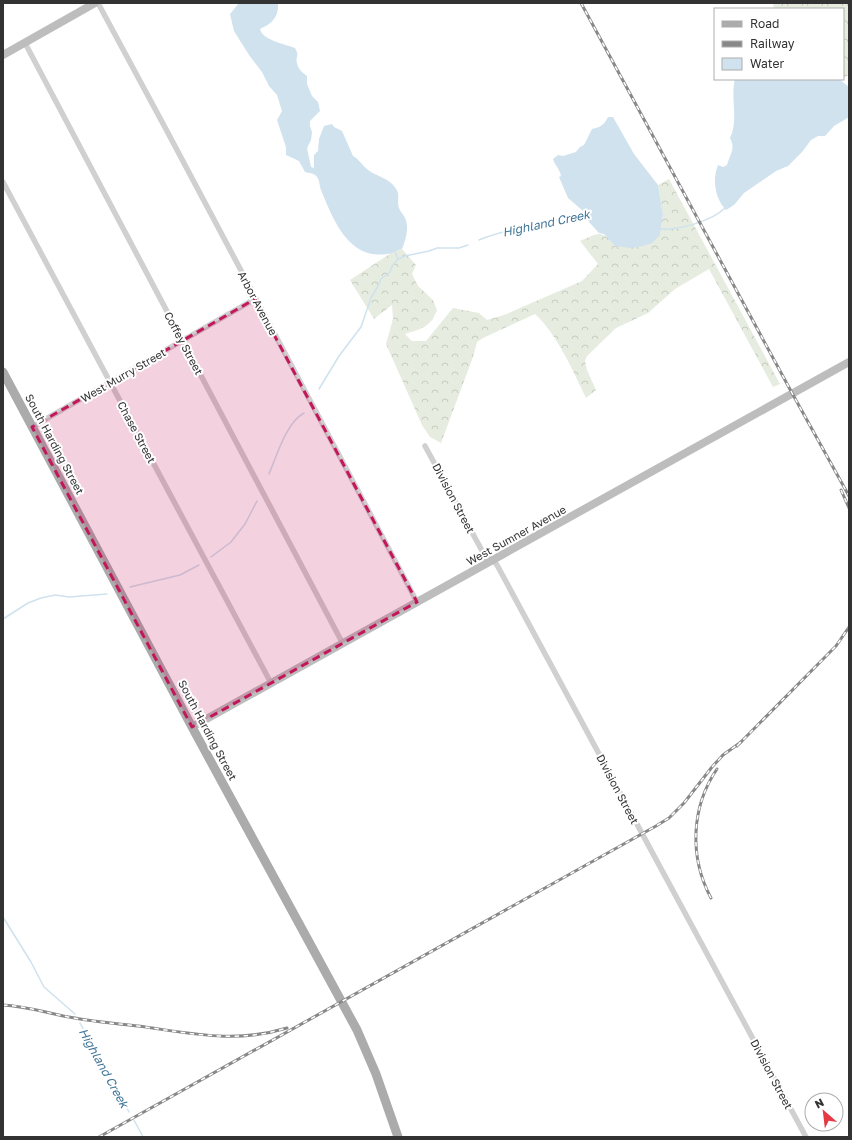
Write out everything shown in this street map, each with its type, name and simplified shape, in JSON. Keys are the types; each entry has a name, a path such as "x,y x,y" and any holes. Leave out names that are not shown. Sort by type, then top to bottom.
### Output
{"main road":[{"name":"South Harding Street","path":"3,372 192,727 357,1030 376,1074 398,1137"}],"street":[{"path":"3,55 97,3"},
{"name":"Arbor Avenue","path":"97,3 203,197 417,602"},
{"name":"Coffey Street","path":"25,43 343,644"},
{"name":"Chase Street","path":"3,182 271,683"},
{"name":"West Murry Street","path":"32,427 256,299"},
{"name":"West Sumner Avenue","path":"192,727 849,362"},
{"name":"Division Street","path":"425,446 486,558 493,560 497,565 806,1137"}],"highlighted area":[{"path":"255,299 417,602 192,727 32,427"}],"green space":[{"path":"773,3 849,3 849,75 844,78 844,8 774,8"},
{"path":"669,179 780,384 773,387 709,269 675,289 648,313 616,328 587,356 585,361 587,370 596,390 586,398 557,342 543,322 535,314 483,338 477,342 473,357 441,443 430,437 422,425 386,344 393,319 392,305 374,319 350,280 391,253 402,249 416,265 412,274 418,286 433,300 437,310 435,316 428,324 421,329 405,334 412,341 426,341 453,308 479,313 487,320 504,315 582,281 598,264 580,241 599,234 606,237 615,246 660,235 663,215 658,185"}],"water":[{"path":"239,3 278,3 276,16 274,19 268,25 260,29 269,39 295,48 298,65 301,71 307,76 307,84 312,96 318,102 320,111 310,121 312,132 311,140 307,148 311,167 314,168 314,155 318,151 319,139 324,126 332,124 334,127 342,131 353,156 371,172 388,181 396,188 398,193 399,208 407,224 406,237 402,249 389,254 373,254 362,251 352,244 337,225 320,188 317,177 314,174 305,172 299,161 286,155 286,147 277,120 282,111 277,95 269,86 262,72 234,31 230,14"},
{"path":"735,80 840,80 849,87 849,117 834,126 825,136 818,136 811,140 802,152 788,166 776,171 744,193 734,205 726,210 717,194 715,177 718,165 723,167 727,165 732,152 732,142 730,138 734,124"},
{"path":"608,117 613,117 634,154 658,185 663,215 660,235 652,243 643,246 631,248 615,246 604,234 599,233 589,222 582,210 568,198 559,177 561,176 559,169 553,159 558,155 563,156 576,152 584,145 592,129 602,125"}],"waterway":[{"name":"Highland Creek","path":"659,229 684,227 694,224 712,217 725,208"},
{"name":"Highland Creek","path":"479,240 505,231 585,213"},
{"name":"Highland Creek","path":"319,389 339,356 361,327 371,298 381,279 390,272 392,266 398,259 437,248 459,248 468,245"},
{"name":"Highland Creek","path":"395,252 398,259"},
{"name":"Highland Creek","path":"269,474 287,432 292,424 304,413"},
{"name":"Highland Creek","path":"211,557 231,542 245,524 257,501"},
{"name":"Highland Creek","path":"130,587 180,575 199,565"},
{"name":"Highland Creek","path":"3,619 28,603 41,598 55,595 69,597 107,594"},
{"name":"Highland Creek","path":"3,917 31,962 44,987 75,1014"},
{"name":"Highland Creek","path":"80,1023 129,1112"},
{"name":"Highland Creek","path":"134,1120 143,1137"}],"railway":[{"path":"581,3 849,496"},
{"path":"841,490 849,508"},
{"path":"737,746 836,646 849,627"},
{"path":"99,1137 656,826 669,818 684,803 723,755 741,742"},
{"path":"711,898 699,866 696,849 696,832 702,799 708,784 717,769"},
{"path":"3,1005 89,1020 212,1036 268,1033 287,1028"}]}
